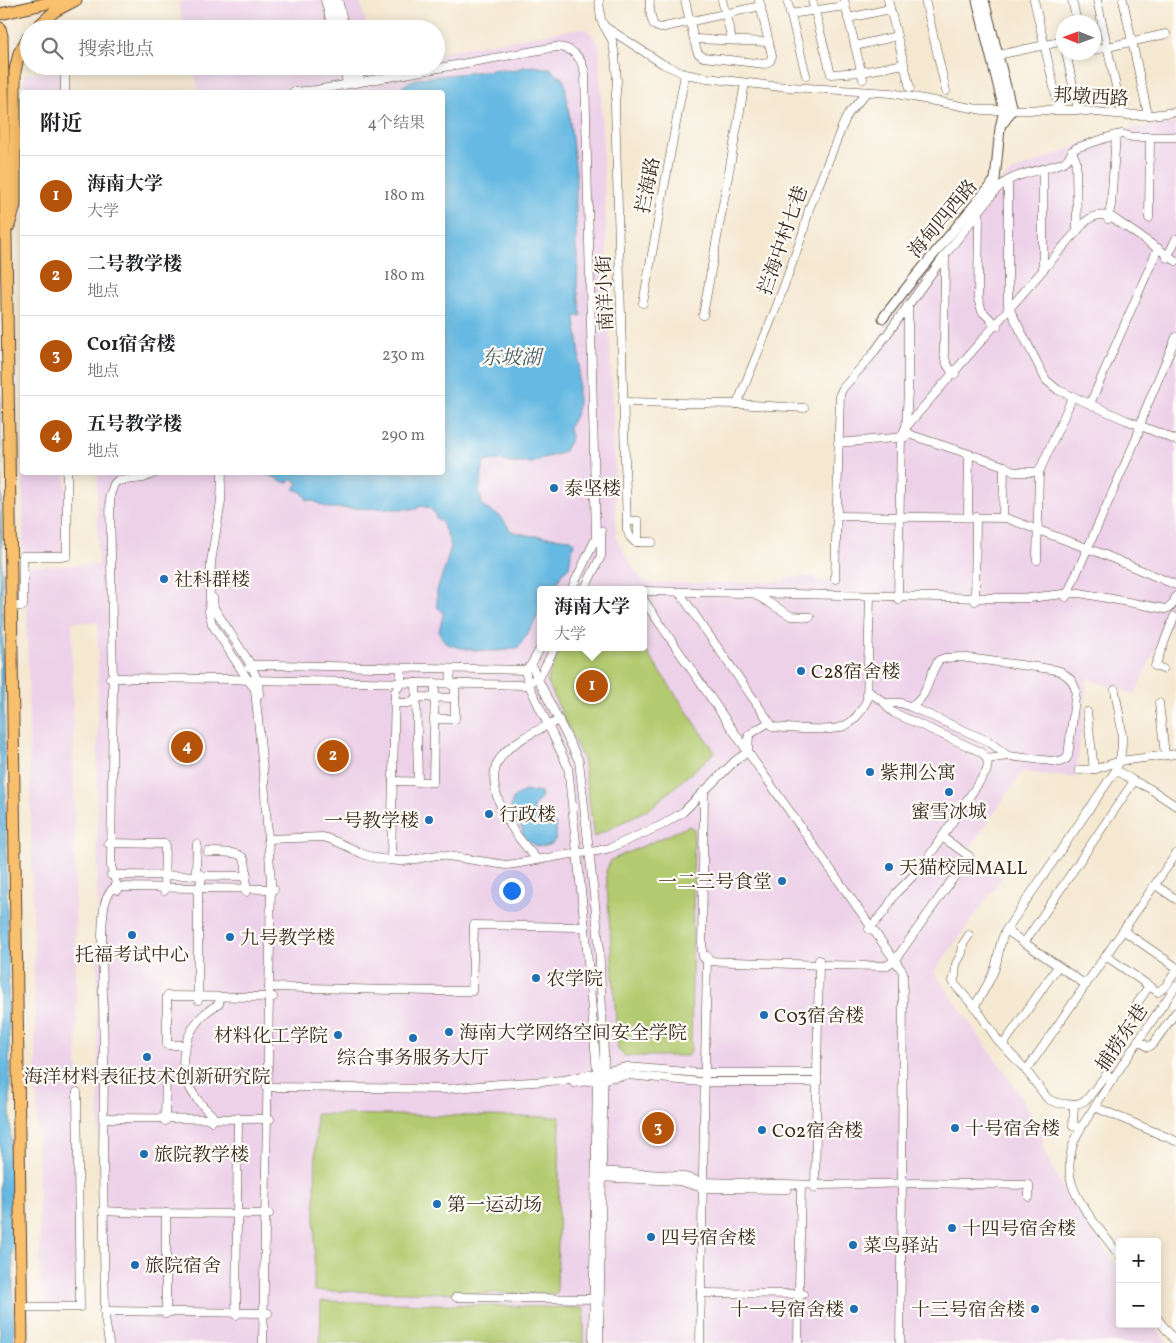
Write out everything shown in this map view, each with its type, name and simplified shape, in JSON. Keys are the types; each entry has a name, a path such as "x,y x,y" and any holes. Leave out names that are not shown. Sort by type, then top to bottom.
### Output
{"main road":[{"path":"0,14 61,0"},
{"path":"45,20 55,11 76,0"},
{"path":"0,28 2,36 6,237 22,1343"},
{"path":"6,237 15,205 15,64 20,51"}],"street":[{"path":"325,0 335,20"},
{"path":"332,0 337,20"},
{"path":"338,0 338,20"},
{"name":"南洋小街","path":"600,0 600,14 612,40 617,81 615,104 628,532 633,540 652,542"},
{"path":"650,0 649,4 653,23 660,28 690,22 726,14 760,3 772,56 770,61 764,64 704,57 698,53 694,39 690,22 685,0"},
{"path":"722,0 732,40"},
{"path":"787,0 806,75"},
{"path":"812,0 831,74 862,76 904,64"},
{"path":"888,0 910,88"},
{"path":"925,0 946,91"},
{"path":"977,0 1008,110"},
{"path":"984,0 998,55 1008,110"},
{"path":"1034,0 1058,110"},
{"path":"1072,0 1075,15"},
{"path":"1097,0 1122,114"},
{"path":"1124,0 1148,115"},
{"path":"790,14 844,3 862,76"},
{"path":"848,18 890,8"},
{"path":"604,26 663,64 685,74 745,83 891,93 982,110 1008,110"},
{"path":"1101,48 1166,34"},
{"path":"855,46 897,36"},
{"path":"694,39 769,42"},
{"path":"445,62 561,43 570,45 578,50 585,59 588,69 601,556 585,586"},
{"path":"998,55 1056,43"},
{"path":"445,65 556,47 565,47 572,50 583,65 585,74 596,538 573,586"},
{"path":"1068,60 1078,110"},
{"name":"拦海路","path":"643,302 685,74"},
{"path":"65,75 65,90"},
{"path":"350,75 354,80"},
{"path":"353,75 354,80"},
{"path":"354,80 355,75"},
{"path":"303,90 378,75"},
{"path":"298,90 385,75"},
{"path":"703,316 745,83"},
{"name":"拦海中村七巷","path":"738,404 793,264 809,209 826,166 848,114 866,92"},
{"name":"邦墩西路","path":"1008,110 1078,110 1148,115 1176,112"},
{"name":"海甸四西路","path":"882,318 995,180 1000,128 1008,110"},
{"path":"1108,218 1111,205 1116,135"},
{"path":"835,579 838,442 840,400 843,388 872,355 945,255 1000,185 1028,172 1066,161 1076,148 1116,135 1176,137"},
{"path":"1149,218 1150,137"},
{"path":"1072,151 1076,161 1077,232"},
{"path":"1043,169 1043,271"},
{"path":"1008,181 1007,303 1046,380 1054,387 1090,404 1142,426 1175,437"},
{"path":"979,212 978,299 982,311 996,325"},
{"path":"904,433 1077,232 1091,220 1108,218 1176,263"},
{"path":"1167,256 1176,239"},
{"path":"1090,404 1157,250"},
{"path":"945,255 944,353 947,365 954,374"},
{"path":"900,598 904,433 908,391 908,305"},
{"path":"1142,426 1144,413 1176,337"},
{"path":"1068,595 1136,447 1142,426 1176,346"},
{"path":"1037,560 1039,472 1073,396"},
{"path":"624,402 738,404 804,408"},
{"path":"838,442 904,433 1004,466 1014,472 1039,472"},
{"path":"969,454 975,600"},
{"path":"1003,517 1004,466"},
{"path":"11,627 14,606 23,606 23,556 67,556 66,475"},
{"path":"111,678 107,495 116,477 138,475"},
{"path":"110,1343 106,1313 104,1120 107,1062 105,932 107,908 116,888 112,875 109,843 111,678 110,495 117,480 143,478 150,475"},
{"path":"224,475 225,501 215,551 214,606 251,665 258,681 267,779 269,838"},
{"path":"224,475 210,562 208,612 212,624 255,689 273,891 266,1215 267,1343"},
{"path":"836,516 1003,517 1176,585"},
{"path":"647,593 1035,602 1068,595 1172,614"},
{"path":"681,594 773,727 831,730 843,727 853,720 862,712 868,700 870,598"},
{"path":"756,596 791,616 810,617"},
{"path":"1172,614 1176,596"},
{"path":"1163,670 1155,666 1176,604"},
{"path":"647,605 745,751 903,972 900,1074 900,1343"},
{"path":"647,611 690,670"},
{"path":"539,651 528,668 528,684 568,768 600,1076 597,1299 594,1343"},
{"path":"111,678 522,685 528,684 540,676 553,651"},
{"path":"910,708 923,696 936,664 939,660 945,658 960,657 1051,668 1060,671 1072,680 1076,690 1068,756 1066,759 1060,762 1008,756 987,759"},
{"path":"233,679 251,665 451,669 528,668 538,678 580,765 599,943 604,1054 600,1076"},
{"path":"391,860 394,703 395,692 400,683 401,668"},
{"path":"450,684 451,669"},
{"path":"416,683 418,782"},
{"path":"392,782 433,782 435,684"},
{"path":"434,719 455,719 455,687 450,684"},
{"path":"974,1007 991,978 998,959 1002,937 1006,930 1116,770 1120,761 1123,740 1115,690"},
{"path":"868,691 885,703 894,713 979,750 987,759 988,768 921,868 896,894 871,928"},
{"path":"394,703 411,703 416,697"},
{"path":"416,697 455,698"},
{"path":"885,703 901,703 988,741 1008,756"},
{"path":"1159,703 1165,755"},
{"path":"1087,712 1094,769"},
{"path":"537,860 524,845 506,816 496,794 493,777 498,762 506,751 520,741 559,720"},
{"path":"269,838 324,837 370,857 410,861 441,854 506,864 577,853 597,852 662,825 684,812 732,759 745,751 749,736 769,722"},
{"path":"1079,770 1094,769 1120,761 1176,754"},
{"path":"1116,770 1176,806"},
{"path":"1024,943 1134,781"},
{"path":"700,1343 703,1293 709,957 706,787"},
{"path":"709,957 819,963 884,961 892,959 902,950 969,856 942,837"},
{"path":"109,843 165,844 164,889"},
{"path":"197,844 196,872 201,875"},
{"path":"208,852 231,853 240,855 245,860 246,890"},
{"path":"1026,1071 1176,854"},
{"path":"112,875 246,876"},
{"path":"196,998 196,890 201,884 201,875"},
{"path":"1155,885 1176,899"},
{"path":"116,888 273,891"},
{"path":"271,987 432,992 472,991 474,925 585,927"},
{"path":"1006,930 1086,984"},
{"path":"1106,956 1158,992 1166,986 1176,969 1124,931"},
{"path":"969,935 963,944 962,953 956,964 953,981 1047,1098 1056,1103 1074,1104 1084,1102 1106,1075 1113,1078"},
{"path":"815,1186 819,963"},
{"path":"1003,1045 1058,966"},
{"path":"1132,1011 1149,986"},
{"name":"捕捞东巷","path":"1116,1251 1074,1191 1071,1182 1070,1164 1073,1144 1081,1127 1176,986"},
{"path":"186,1045 167,1045 167,1000 196,998 271,999"},
{"path":"212,1120 212,1115 194,1094 187,1082 184,1059 189,1034 200,1017 219,1004 220,998"},
{"path":"1138,1040 1148,1047 1153,1044 1176,1012"},
{"path":"707,1077 817,1073"},
{"path":"165,1120 166,1074 185,1074"},
{"path":"269,1088 446,1092 565,1084 600,1076 628,1075 817,1082"},
{"path":"22,1307 80,1307 78,1092"},
{"path":"1074,1104 1073,1126 1081,1127"},
{"path":"1095,1107 1176,1141"},
{"path":"104,1120 268,1120"},
{"path":"234,1314 237,1120"},
{"path":"599,1174 705,1185 803,1187 900,1185 1029,1186 1029,1197"},
{"path":"896,1343 900,1185"},
{"path":"802,1343 803,1187"},
{"path":"105,1212 266,1215"},
{"path":"167,1214 167,1313"},
{"path":"703,1293 801,1294"},
{"path":"703,1293 705,1343"},
{"path":"798,1343 801,1294"},
{"path":"456,1297 597,1299"},
{"path":"597,1299 599,1343"},
{"path":"106,1313 266,1314"},
{"path":"263,1343 266,1314"},
{"path":"1161,1323 1176,1342"}],"shaded area":[{"path":"189,0 360,0 365,20 182,20 178,3"},
{"path":"581,28 592,34 599,46 616,538 633,568 646,583 784,582 784,579 793,577 815,577 817,581 833,581 837,400 870,353 875,341 895,310 1000,181 1011,172 1086,141 1133,128 1176,123 1176,627 1167,624 1135,694 1087,679 1076,778 1022,772 967,852 1002,878 934,972 1011,1081 1042,1132 1043,1148 1063,1189 1116,1264 1116,1328 1156,1328 1168,1343 106,1343 100,1195 97,1019 98,622 72,622 80,1307 41,1307 27,566 98,565 97,475 445,475 445,90 199,90 195,75 445,75 445,51"},
{"path":"24,75 65,75 65,90 24,90"},
{"path":"23,475 66,475 67,556 23,556"}],"green space":[{"path":"559,651 646,651 715,752 652,807 594,837 583,759 547,681"},
{"path":"689,826 694,829 691,1051 687,1056 625,1056 618,1050 606,871 611,860"},
{"name":"第一运动场","path":"316,1114 560,1117 557,1294 314,1291"},
{"path":"321,1301 584,1308 584,1343 320,1343"}],"water":[{"name":"东坡湖","path":"523,67 550,68 562,77 565,84 576,172 577,287 581,314 581,316 575,316 579,343 578,406 569,426 570,441 562,453 532,463 509,463 497,460 484,462 479,492 485,508 501,517 511,531 526,535 571,539 574,545 569,567 562,573 556,586 537,586 537,618 519,647 493,651 473,650 448,644 443,640 439,631 443,612 437,607 437,590 451,545 442,523 435,517 436,515 430,508 421,506 416,509 329,508 307,500 302,492 294,489 298,483 293,479 286,483 269,475 445,475 445,90 397,90 411,81 420,78 502,69 512,71"},
{"path":"0,394 3,650 14,1343 0,1343"},
{"path":"526,791 541,793 541,799 533,807 534,811 536,814 555,823 556,835 553,843 550,845 533,845 523,835 522,828 513,818 511,813 512,802 515,797"}],"place":[{"name":"泰坚楼","path":"554,488"},
{"name":"社科群楼","path":"164,579"},
{"name":"C28宿舍楼","path":"801,671"},
{"name":"海南大学","path":"592,686"},
{"name":"五号教学楼","path":"187,747"},
{"name":"二号教学楼","path":"333,756"},
{"name":"紫荆公寓","path":"870,772"},
{"name":"蜜雪冰城","path":"949,792"},
{"name":"行政楼","path":"489,814"},
{"name":"一号教学楼","path":"429,820"},
{"name":"天猫校园MALL","path":"889,867"},
{"name":"一二三号食堂","path":"782,881"},
{"name":"托福考试中心","path":"132,935"},
{"name":"九号教学楼","path":"230,937"},
{"name":"农学院","path":"536,978"},
{"name":"C03宿舍楼","path":"764,1015"},
{"name":"海南大学网络空间安全学院","path":"449,1032"},
{"name":"材料化工学院","path":"338,1035"},
{"name":"综合事务服务大厅","path":"413,1038"},
{"name":"海洋材料表征技术创新研究院","path":"147,1057"},
{"name":"C01宿舍楼","path":"658,1128"},
{"name":"十号宿舍楼","path":"955,1128"},
{"name":"C02宿舍楼","path":"762,1130"},
{"name":"旅院教学楼","path":"144,1154"},
{"name":"第一运动场","path":"437,1204"},
{"name":"十四号宿舍楼","path":"952,1228"},
{"name":"四号宿舍楼","path":"651,1237"},
{"name":"菜鸟驿站","path":"853,1245"},
{"name":"旅院宿舍","path":"135,1265"},
{"name":"十一号宿舍楼","path":"854,1309"},
{"name":"十三号宿舍楼","path":"1035,1309"}]}
